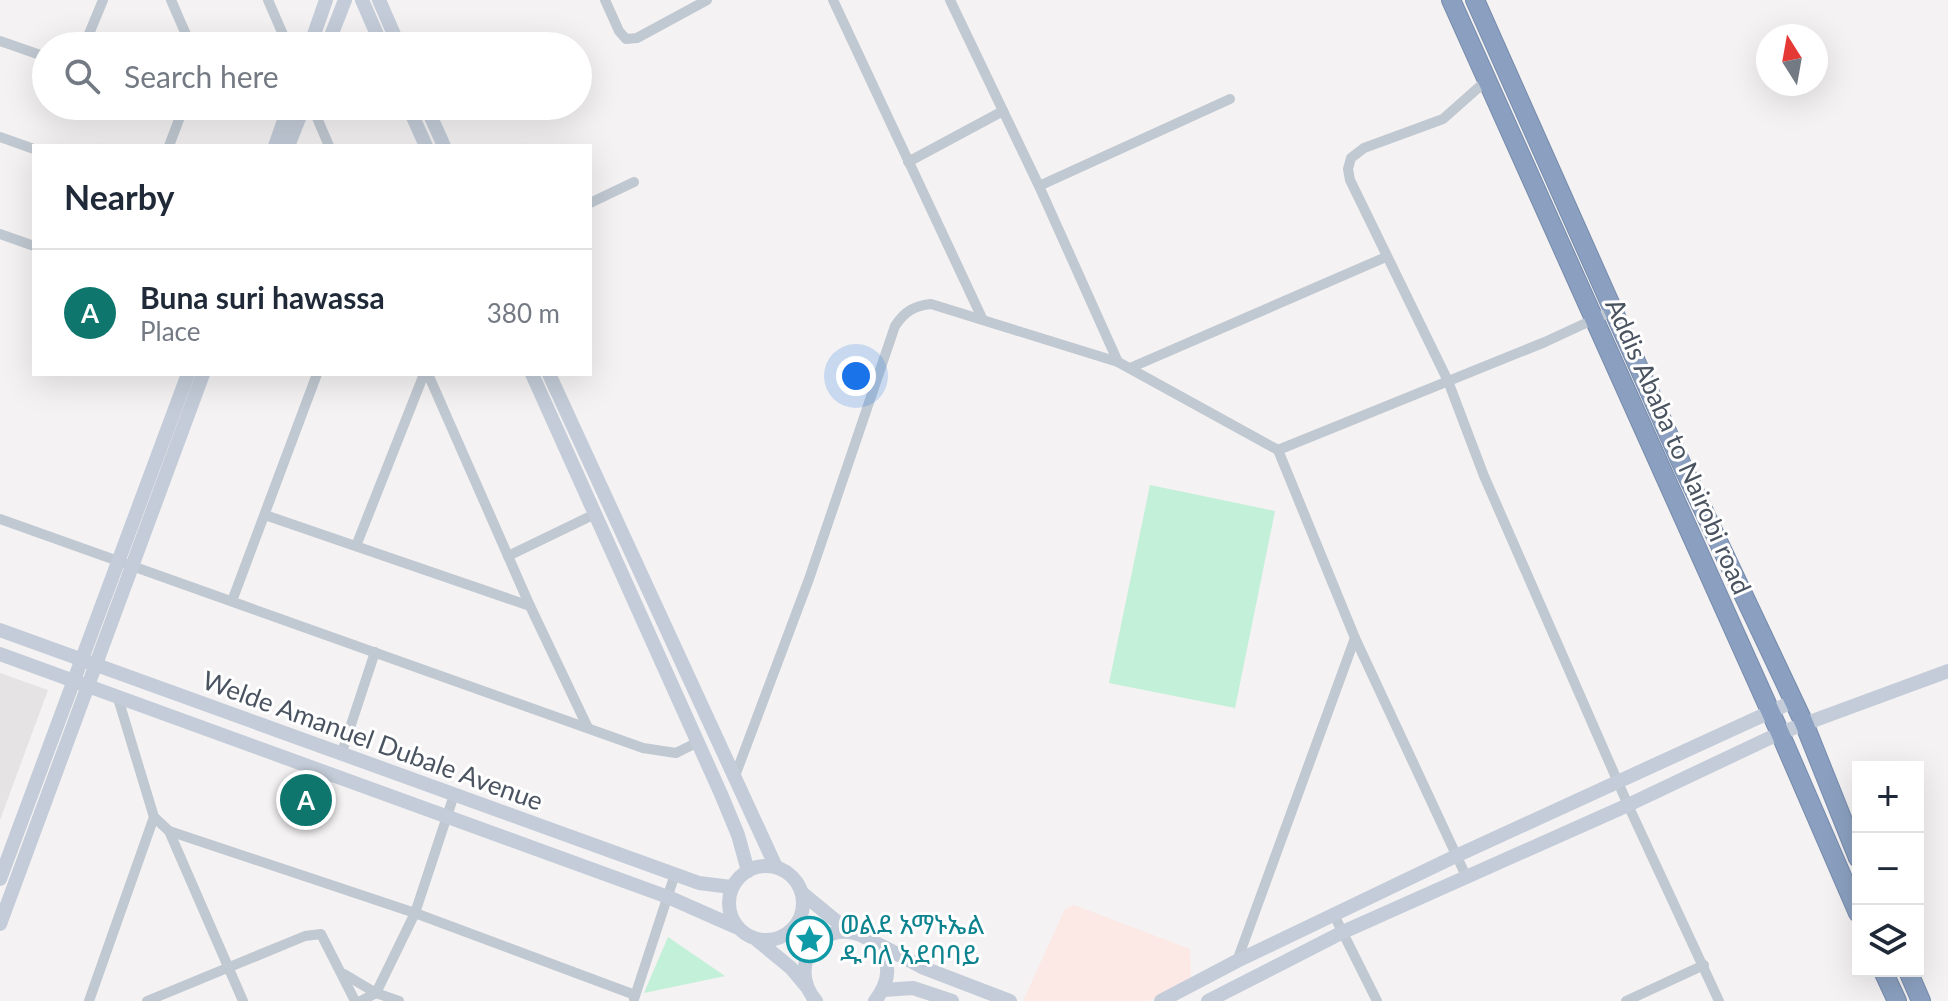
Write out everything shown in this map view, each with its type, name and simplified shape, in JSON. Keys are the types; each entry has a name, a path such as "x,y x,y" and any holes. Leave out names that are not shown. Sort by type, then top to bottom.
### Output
{"highway":[{"name":"Addis Ababa to Nairobi road","path":"1451,0 1855,905"},
{"name":"Addis Ababa to Nairobi road","path":"1475,0 1683,467 1804,723 1852,843"},
{"path":"1886,977 1897,1001"},
{"path":"1911,977 1921,1001"}],"main road":[{"path":"315,32 326,0"},
{"path":"332,32 345,0"},
{"path":"362,0 376,32"},
{"path":"379,0 393,32"},
{"path":"276,144 284,120"},
{"path":"289,144 298,120"},
{"path":"414,120 425,144"},
{"path":"432,120 443,144"},
{"path":"126,563 187,376"},
{"path":"0,924 88,663 202,376"},
{"path":"533,376 698,742 738,835 748,871"},
{"path":"550,376 776,867 795,880 802,893 836,921 924,968 1010,1001"},
{"name":"Welde Amanuel Dubale Avenue","path":"0,630 699,883 731,887"},
{"path":"0,654 668,897 736,927 757,940 791,968 816,1001"},
{"path":"1208,1001 1343,932 1628,805 1780,733 1948,671"},
{"path":"0,879 81,683"},
{"path":"1161,1001 1456,856 1792,702"},
{"path":"244,742 252,723"},
{"path":"736,927 728,901 731,887 741,875 754,867 776,867"},
{"path":"757,940 773,940 787,934 798,923 803,909 802,893"},
{"path":"806,986 804,971 807,956 815,944 828,935 842,931 859,933"},
{"path":"873,941 883,953 887,966 879,995 913,988 952,1001"}],"street":[{"path":"90,32 103,0"},
{"path":"171,0 185,32"},
{"path":"268,0 282,32"},
{"path":"605,0 626,39 637,38 707,0"},
{"path":"833,0 982,318"},
{"path":"953,1 1118,362"},
{"path":"0,41 32,52"},
{"path":"1487,80 1443,119 1364,148 1351,158 1348,169 1350,180 1448,381 1484,476 1628,805 1719,1001"},
{"path":"1039,186 1230,99"},
{"path":"908,162 1003,111"},
{"path":"170,144 179,120"},
{"path":"318,120 328,144"},
{"path":"0,137 32,148"},
{"path":"592,202 634,182"},
{"path":"0,234 32,245"},
{"path":"1130,368 1386,257"},
{"path":"735,776 809,579 895,326 903,313 916,306 931,304 1118,362 1278,450 1355,638 1466,876"},
{"path":"1278,450 1545,342 1614,310"},
{"path":"232,601 316,376"},
{"path":"356,546 425,376"},
{"path":"427,376 588,728"},
{"path":"508,556 595,514"},
{"path":"265,515 530,606"},
{"path":"0,519 662,752 676,753 698,742"},
{"path":"1237,961 1355,638"},
{"path":"342,752 375,652"},
{"path":"117,695 154,817 169,831 243,1001"},
{"path":"361,1001 376,993 415,913 454,795"},
{"path":"89,1001 154,817"},
{"path":"169,831 415,913 634,998 675,874"},
{"path":"1334,915 1377,1001"},
{"path":"147,1001 305,936 321,934 355,1001"},
{"path":"1626,1001 1704,965"},
{"path":"342,973 376,993 399,1001"}],"shaded area":[{"path":"0,673 48,690 0,820"},
{"path":"1074,905 1190,949 1191,977 1185,985 1149,1001 1023,1001 1065,909"}],"green space":[{"path":"1150,485 1275,511 1235,708 1109,683"},
{"path":"668,937 725,976 644,993"}],"place":[{"name":"Buna suri hawassa","path":"306,800"},
{"name":"ወልደ አማኑኤል ዱባለ አደባባይ","path":"809,939"}]}
